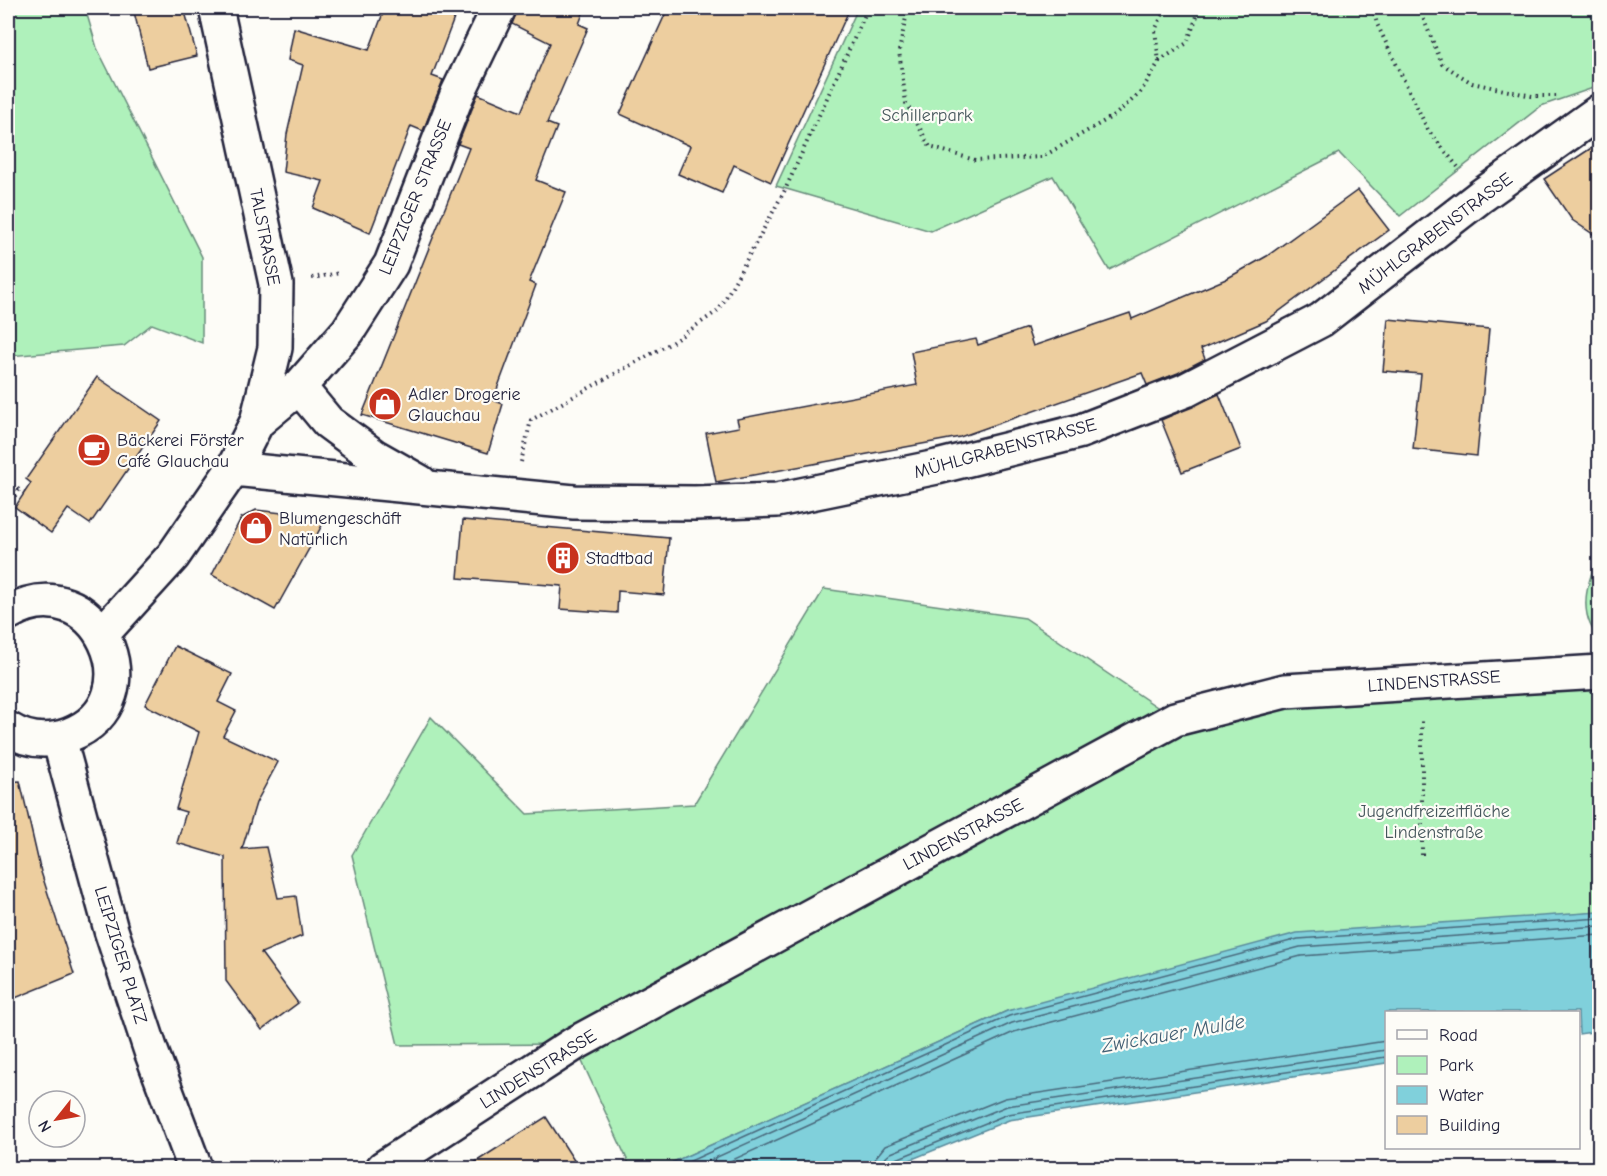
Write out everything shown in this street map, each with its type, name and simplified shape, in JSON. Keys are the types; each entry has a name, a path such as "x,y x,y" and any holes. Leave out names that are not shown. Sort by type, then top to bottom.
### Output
{"street":[{"name":"TALSTRASSE","path":"103,633 173,556 233,469 256,422 275,348 276,284 216,8"},
{"name":"LEIPZIGER STRASSE","path":"256,422 299,387 348,331 391,264 457,95 499,8"},
{"name":"MÜHLGRABENSTRASSE","path":"233,469 512,494 574,502 695,503 777,500 937,467 1081,431 1186,390 1321,320 1480,196 1599,111"},
{"name":"MÜHLGRABENSTRASSE","path":"299,387 328,422 374,456 429,488"},
{"path":"8,613 20,605 43,601 66,605 87,616 103,633 111,654 113,676 109,697 97,716 80,731 59,739 39,740 19,736 8,729"},
{"name":"LINDENSTRASSE","path":"383,1168 574,1044 1175,719 1285,691 1599,672"},
{"name":"LEIPZIGER PLATZ","path":"59,739 111,930 151,1051 195,1168"}],"path":[{"path":"512,494 531,420 671,343 719,310 785,190 868,8"},
{"path":"908,8 899,51 906,103 930,147 975,160 1042,157 1115,115 1140,93 1159,62 1187,44 1200,8"},
{"path":"1159,62 1155,30 1166,8"},
{"path":"1373,8 1377,24 1428,130 1480,196"},
{"path":"1419,8 1442,64 1472,83 1532,96 1566,96"},
{"path":"276,284 391,264"},
{"path":"8,482 24,493"},
{"path":"8,506 19,490"},
{"path":"1422,682 1422,855"},
{"path":"8,790 26,786"}],"green space":[{"path":"8,8 85,8 97,48 202,257 202,343 152,324 124,346 9,356"},
{"name":"Schillerpark","path":"858,8 1599,8 1599,86 1541,106 1400,216 1339,153 1109,270 1053,176 931,231 776,186"},
{"path":"1599,552 1599,638 1588,618 1586,596"},
{"name":"Jugendfreizeitfläche Lindenstraße","path":"824,589 1025,618 1175,719 1599,672 1599,912 1549,917 1007,1011 660,1168 631,1168 574,1044 398,1045 352,855 431,717 527,814 694,804"}],"water":[{"name":"Zwickauer Mulde","path":"1599,912 1599,1031 1580,1034 1580,1011 1385,1011 1385,1063 1009,1120 890,1168 660,1168 1007,1011 1297,933"}],"building":[{"path":"133,8 184,8 197,56 148,68"},
{"path":"385,8 458,8 432,76 443,80 423,131 411,126 370,233 313,208 323,181 283,172 287,134 303,65 288,60 294,28 369,50"},
{"path":"518,8 585,8 579,24 588,28 547,123 557,127 536,180 566,192 529,282 536,285 493,400 503,404 488,453 362,415 469,148 458,144 478,94 521,112 550,43 512,24"},
{"path":"668,8 850,8 771,182 734,165 722,193 678,174 690,146 620,114"},
{"path":"1599,143 1599,238 1572,220 1544,179"},
{"path":"1358,190 1389,230 1266,321 1201,349 1205,359 1178,373 1147,385 1142,373 960,437 716,482 706,433 739,427 737,419 917,385 911,352 976,339 978,345 1027,328 1033,346 1130,313 1132,319 1226,279 1267,256"},
{"path":"1388,319 1489,329 1477,456 1413,449 1421,374 1383,371"},
{"name":"Bäckerei Förster Café Glauchau","path":"97,377 161,421 90,524 68,509 51,533 15,507 31,483 26,479"},
{"path":"1219,394 1241,449 1182,472 1161,420"},
{"path":"256,510 326,518 275,610 212,575 241,518"},
{"name":"Stadtbad","path":"463,520 669,538 664,595 618,591 617,613 560,609 562,586 458,578"},
{"path":"175,646 232,674 218,702 236,711 223,736 278,762 256,803 242,849 266,847 278,898 296,896 302,936 261,953 298,1003 262,1030 226,981 225,857 177,843 186,812 176,809 199,732 145,705"},
{"path":"20,781 41,872 74,974 8,1001 8,782"},
{"path":"546,1117 579,1168 466,1168"}],"place":[{"name":"Adler Drogerie Glauchau","path":"385,404"},
{"name":"Bäckerei Förster Café Glauchau","path":"94,450"},
{"name":"Blumengeschäft Natürlich","path":"256,528"},
{"name":"Stadtbad","path":"563,558"}]}
